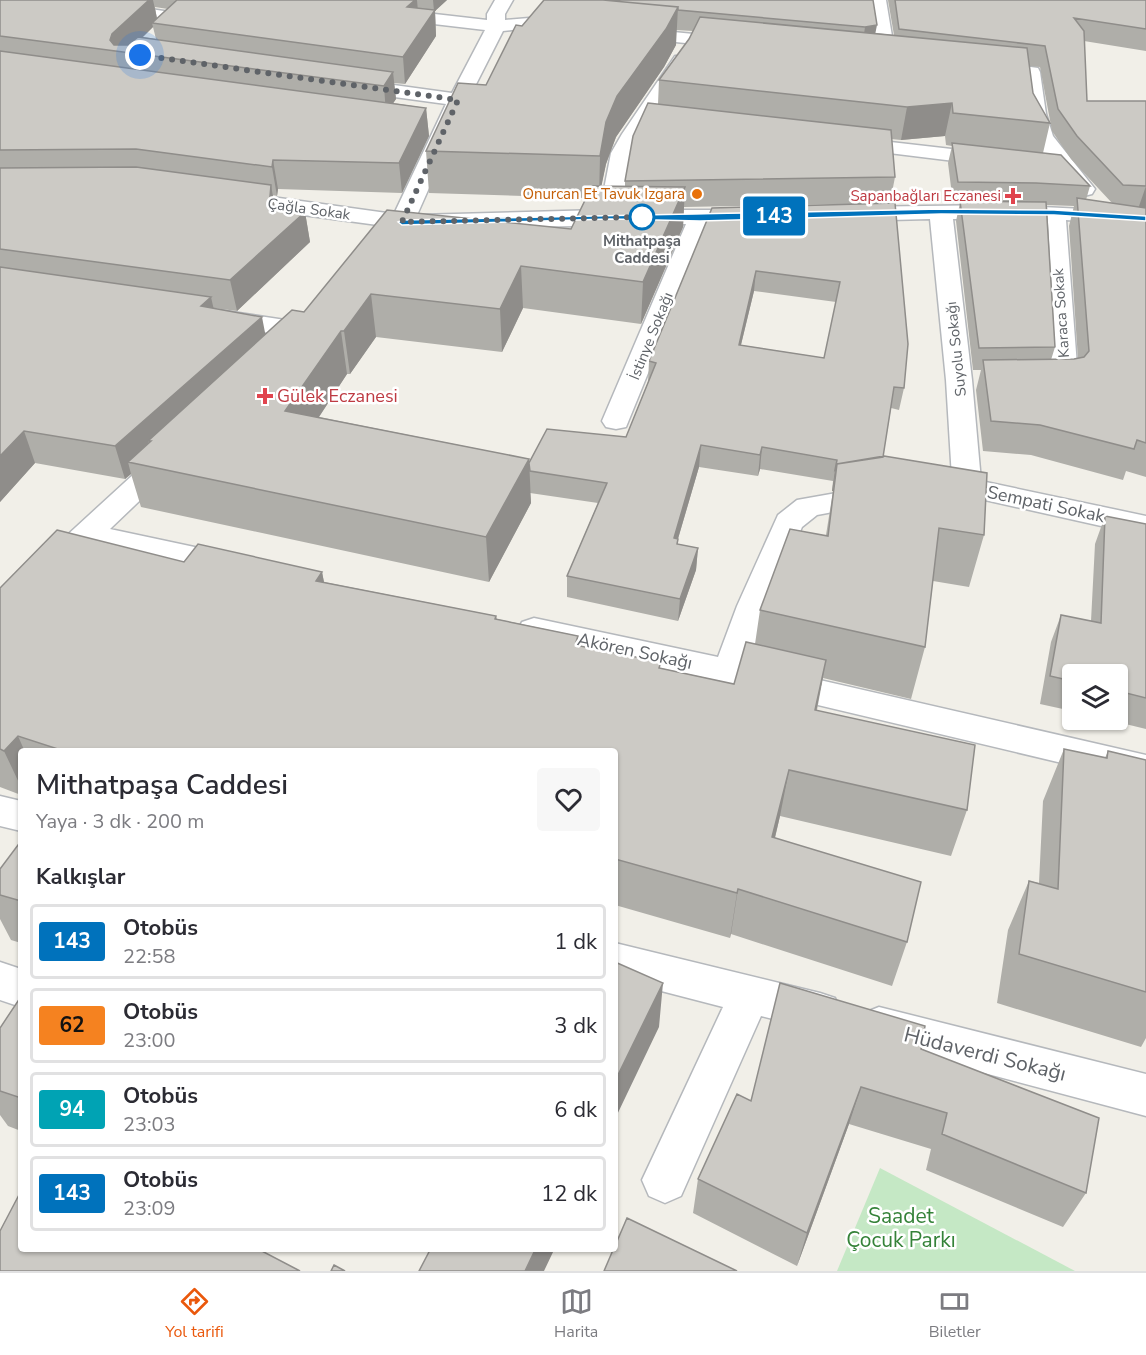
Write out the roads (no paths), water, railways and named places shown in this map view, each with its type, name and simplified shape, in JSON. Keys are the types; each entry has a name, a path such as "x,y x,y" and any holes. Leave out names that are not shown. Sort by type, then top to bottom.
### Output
{"street":[{"path":"73,0 92,6 177,18"},
{"path":"873,55 880,54 885,48 877,0"},
{"path":"372,255 402,222 458,100 496,26 513,15 512,4"},
{"path":"162,33 177,18 195,6"},
{"path":"379,12 496,26 529,23 586,29"},
{"path":"621,32 747,44"},
{"path":"610,217 616,173 622,153 642,119 675,73 685,55 690,39"},
{"path":"839,53 895,58"},
{"path":"963,65 1031,72 1034,109 1039,130 1050,149 1107,215"},
{"path":"331,82 458,100"},
{"path":"642,119 666,122"},
{"path":"421,127 444,130"},
{"path":"830,141 1066,168"},
{"name":"Çağla Sokak","path":"205,194 402,222 769,216"},
{"path":"826,215 941,212 1054,213 1146,219"},
{"name":"Suyolu Sokağı","path":"941,212 971,380 967,487"},
{"name":"Karaca Sokak","path":"1017,380 1065,379 1054,213"},
{"name":"İstinye Sokağı","path":"616,421 700,218"},
{"path":"201,315 313,322 279,355"},
{"path":"52,566 192,436"},
{"name":"Sempati Sokak","path":"730,672 753,606 789,522 808,507 904,491 967,487 1146,526"},
{"path":"87,534 260,571"},
{"name":"Akören Sokağı","path":"502,623 730,672 1146,769"},
{"path":"0,811 18,815"},
{"name":"Hüdaverdi Sokağı","path":"618,962 1146,1095"},
{"path":"0,981 18,987"},
{"path":"665,1180 750,995"}],"place":[{"name":"Onurcan Et Tavuk Izgara","path":"697,194"},
{"name":"Sapanbağları Eczanesi","path":"1013,196"},
{"name":"Mi̇thatpaşa Caddesi̇","path":"642,217"},
{"name":"Gülek Eczanesi","path":"265,396"}],"park label":[{"name":"Saadet Çocuk Parkı","path":"901,1228"}]}
